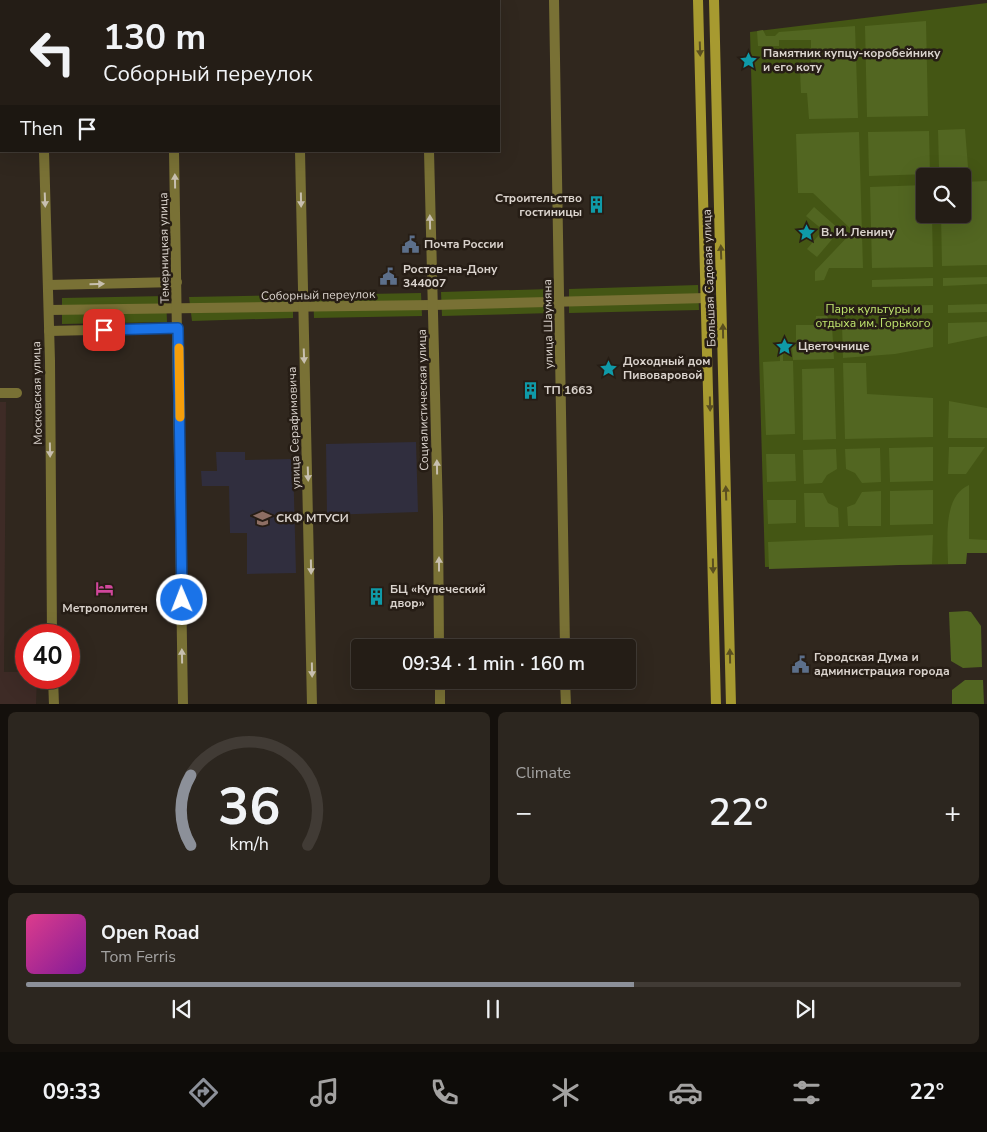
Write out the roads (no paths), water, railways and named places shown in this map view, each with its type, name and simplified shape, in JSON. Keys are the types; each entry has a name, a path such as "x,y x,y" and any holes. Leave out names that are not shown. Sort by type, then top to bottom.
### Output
{"main road":[{"name":"Большая Садовая улица","path":"698,0 716,704"},
{"name":"Большая Садовая улица","path":"714,0 732,704"}],"street":[{"name":"улица Шаумяна","path":"554,0 561,302 565,639"},
{"name":"Московская улица","path":"44,152 49,310 52,624"},
{"name":"Темерницкая улица","path":"174,152 183,704"},
{"name":"улица Серафимовича","path":"300,152 312,704"},
{"name":"Социалистическая улица","path":"428,152 433,305 439,639"},
{"path":"48,285 177,282"},
{"name":"Соборный переулок","path":"49,310 178,310 707,298"},
{"path":"49,331 178,328"},
{"path":"0,393 17,393"},
{"path":"53,689 54,704"},
{"path":"440,689 440,704"},
{"path":"565,689 566,704"}],"place":[{"name":"Памятник купцу-коробейнику и его коту","path":"749,60"},
{"name":"Строительство гостиницы","path":"596,205"},
{"name":"В. И. Ленину","path":"807,232"},
{"name":"Почта России","path":"410,244"},
{"name":"Ростов-на-Дону 344007","path":"389,276"},
{"name":"Цветочнице","path":"784,346"},
{"name":"Доходный дом Пивоваровой","path":"609,368"},
{"name":"ТП 1663","path":"530,390"},
{"name":"СКФ МТУСИ","path":"262,518"},
{"name":"Метрополитен","path":"105,589"},
{"name":"БЦ «Купеческий двор»","path":"376,596"},
{"name":"Городская Дума и администрация города","path":"800,664"}],"park label":[{"name":"Парк культуры и отдыха им. Горького","path":"873,316"}]}
